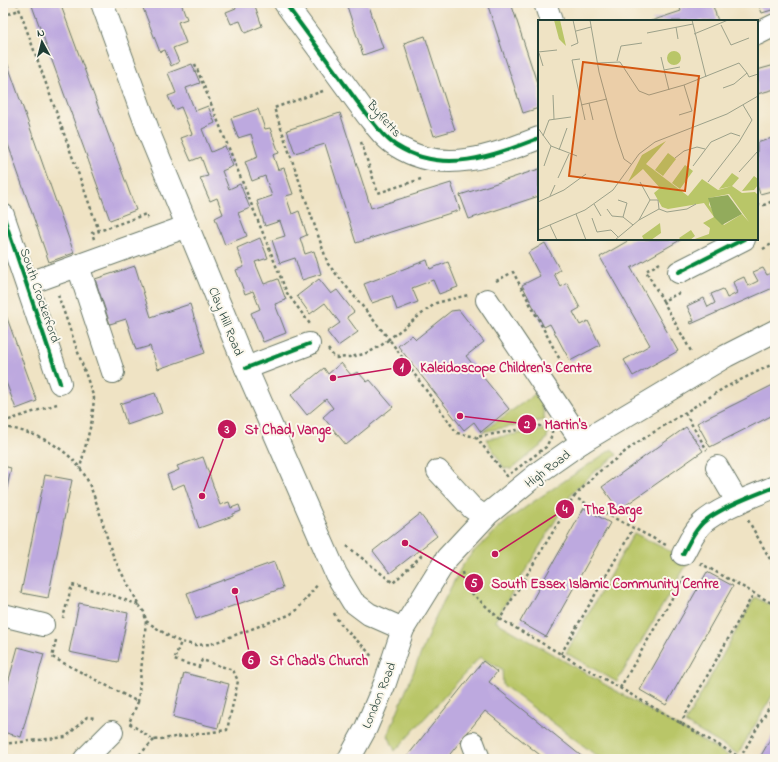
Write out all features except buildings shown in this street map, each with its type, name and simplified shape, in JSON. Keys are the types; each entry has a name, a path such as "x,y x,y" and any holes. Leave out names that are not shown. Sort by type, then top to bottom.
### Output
{"main road":[{"name":"Clay Hill Road","path":"102,3 151,138 246,368 336,574 352,602 369,614 403,629"},
{"name":"Byfletts","path":"285,3 367,115 381,132 396,146 412,154 434,160 460,162 494,154 538,138"},
{"path":"545,3 551,20"},
{"path":"758,34 775,25"},
{"name":"South Crockerford","path":"6,207 27,284 60,382"},
{"name":"South Crockerford","path":"27,284 188,226"},
{"path":"679,272 742,240"},
{"path":"78,266 113,372"},
{"path":"487,300 582,442"},
{"name":"High Road","path":"403,629 447,558 485,517 542,470 582,442 726,356 775,331"},
{"path":"246,368 316,339"},
{"path":"718,467 742,509"},
{"path":"438,471 472,508 485,517"},
{"path":"688,557 699,526 715,514 742,509 775,487"},
{"path":"3,615 54,627"},
{"name":"London Road","path":"349,759 366,728 385,683 403,629"},
{"path":"85,759 116,724"}],"path":[{"path":"17,3 99,231"},
{"path":"3,16 19,10"},
{"path":"195,64 287,293 316,339 335,358 351,357 368,352 379,348 388,339"},
{"path":"328,89 274,108 328,264 388,339 457,433 476,437 552,424 552,435 546,446 502,480"},
{"path":"3,184 6,207"},
{"path":"758,206 775,200"},
{"path":"95,243 92,233 146,214 148,221"},
{"path":"58,293 94,398 92,420 80,468"},
{"path":"663,301 693,356"},
{"path":"500,619 574,496 596,474 635,444 724,388 775,363"},
{"path":"685,413 718,467"},
{"path":"3,427 22,431 48,441 60,448 80,468 90,485 112,552 144,612 146,621 138,702 116,724"},
{"path":"476,437 507,476"},
{"path":"574,496 775,605"},
{"path":"742,509 775,568"},
{"path":"561,654 633,529"},
{"path":"344,543 393,583 426,552"},
{"path":"620,688 688,557"},
{"path":"459,567 462,573 465,588 500,619 741,758 775,697"},
{"path":"146,621 170,638 181,642 195,645 211,644 279,620 297,610 320,583 323,589"},
{"path":"138,702 52,657 54,627 72,585 109,594 139,605"},
{"path":"680,724 754,593"},
{"path":"332,609 338,622 366,649 373,661"},
{"path":"3,744 66,737 87,717 116,724 154,740 227,730 238,681 233,670 202,660 199,667 174,660 181,642"},
{"path":"135,759 154,740"}],"green space":[{"path":"535,394 541,403 545,420 482,432"},
{"path":"548,429 547,438 542,445 511,469 504,468 486,439"},
{"path":"612,449 617,455 594,472 572,493 495,621 734,759 601,759 503,685 502,669 480,657 395,751 388,735 436,616 462,566 473,552 508,520"},
{"path":"634,533 689,561 617,682 566,653"},
{"path":"755,597 775,608 775,691 738,754 685,723"}],"cycle path":[{"path":"285,3 377,128 397,146 414,155 432,160 450,161 468,160 486,156 538,138"},
{"path":"3,215 60,383"},
{"path":"679,272 742,240"},
{"path":"246,368 309,344"},
{"path":"683,554 694,533 713,515 745,499 775,487"}],"place":[{"name":"Kaleidoscope Children's Centre","path":"333,378"},
{"name":"Martin's","path":"460,416"},
{"name":"St Chad, Vange","path":"202,496"},
{"name":"South Essex Islamic Community Centre","path":"405,543"},
{"name":"The Barge","path":"495,554"},
{"name":"St Chad's Church","path":"235,591"}]}
